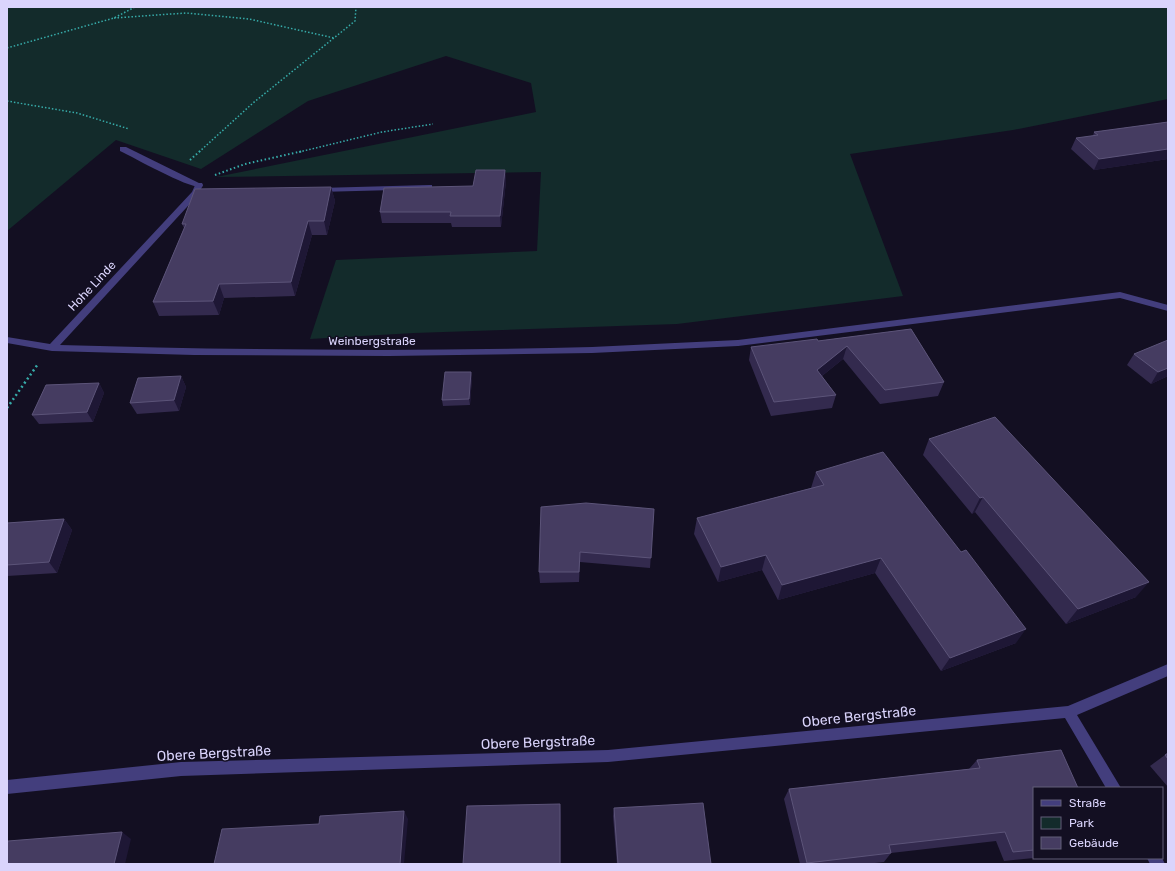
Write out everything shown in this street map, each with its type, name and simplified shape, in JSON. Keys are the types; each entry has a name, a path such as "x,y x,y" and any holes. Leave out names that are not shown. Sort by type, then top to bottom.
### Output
{"street":[{"path":"123,149 175,175 199,185"},
{"name":"Hohe Linde","path":"52,348 199,193 199,185"},
{"path":"312,190 429,187"},
{"name":"Weinbergstraße","path":"7,340 52,348 194,352 389,353 592,350 738,343 1120,295 1168,308"},
{"name":"Obere Bergstraße","path":"7,787 181,769 608,756 1068,712 1168,670"},
{"path":"1068,712 1113,787"}],"path":[{"path":"114,18 135,7"},
{"path":"175,175 253,103 354,21 356,7"},
{"path":"7,48 114,18 186,13 249,19 334,38"},
{"path":"7,101 77,113 130,130"},
{"path":"199,185 223,171 252,163 400,129 433,124"},
{"path":"7,408 52,348"}],"green space":[{"path":"7,7 1168,7 1168,99 1013,130 850,154 903,296 677,324 414,333 310,339 336,260 537,251 541,172 216,177 536,112 531,83 446,56 308,101 201,169 116,140 7,231"}],"building":[{"path":"1168,122 1168,149 1099,159 1076,138 1098,135 1094,132"},
{"path":"476,170 505,170 500,216 450,216 451,212 380,212 384,188 473,186"},
{"path":"331,187 324,221 308,221 291,282 219,284 213,301 153,302 186,224 182,224 195,189"},
{"path":"911,329 944,382 885,390 847,346 817,370 836,395 774,402 751,347 817,339 818,341"},
{"path":"1168,340 1168,368 1158,372 1134,354"},
{"path":"445,372 471,372 469,399 442,400"},
{"path":"181,376 174,400 130,403 138,378"},
{"path":"99,383 87,412 32,415 46,385"},
{"path":"995,417 1149,582 1078,609 983,497 980,498 929,439"},
{"path":"883,452 961,552 966,550 1026,629 950,658 881,558 782,585 766,555 721,567 697,518 824,485 816,472"},
{"path":"586,503 654,509 651,558 580,552 579,572 539,572 541,507"},
{"path":"64,519 49,562 7,565 7,523"},
{"path":"1061,750 1078,787 1033,787 1033,850 1013,852 1005,832 889,845 891,853 807,863 789,789 980,768 977,760"},
{"path":"703,803 711,864 618,864 614,808"},
{"path":"560,804 560,864 463,864 467,806"},
{"path":"404,811 400,864 214,864 222,829 319,824 320,816"},
{"path":"122,832 114,864 7,864 8,841"}]}
